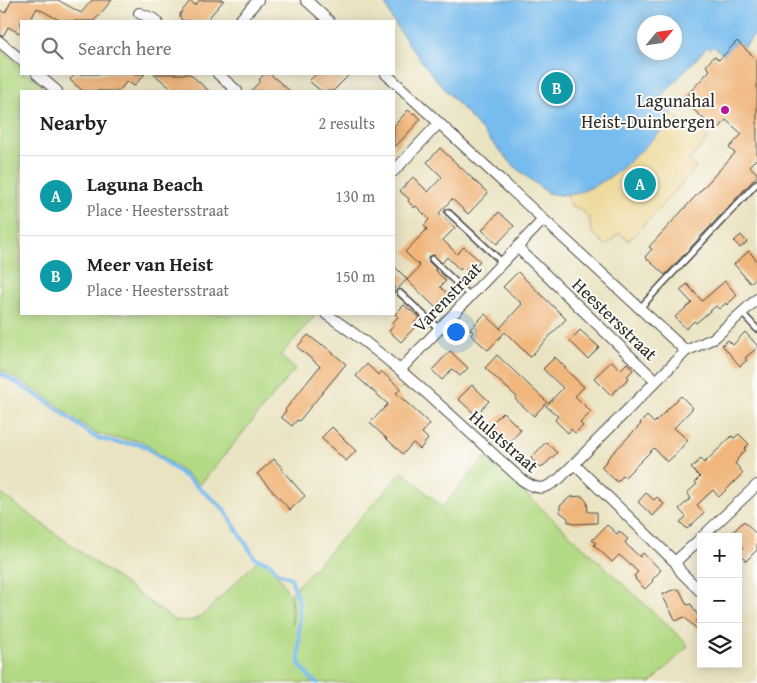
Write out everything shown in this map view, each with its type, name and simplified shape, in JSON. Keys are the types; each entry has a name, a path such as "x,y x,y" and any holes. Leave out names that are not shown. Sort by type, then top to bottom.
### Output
{"street":[{"path":"240,20 258,0"},
{"path":"306,0 328,20"},
{"path":"139,13 156,20"},
{"path":"0,42 20,59"},
{"path":"38,75 56,90"},
{"path":"219,75 237,90"},
{"name":"Heestersstraat","path":"387,75 686,351 656,381 517,248"},
{"path":"395,170 439,123"},
{"path":"517,248 543,220"},
{"name":"Varenstraat","path":"400,370 517,248"},
{"path":"686,351 714,338 757,299"},
{"name":"Hulststraat","path":"327,315 400,370 531,487 549,486 559,479 656,381"},
{"path":"574,464 675,562 681,572 697,588"},
{"path":"705,533 757,485"},
{"path":"675,562 697,541"}],"lane":[{"path":"640,308 757,183"},
{"path":"448,212 502,263"},
{"path":"432,260 470,296"},
{"path":"400,293 439,329"},
{"path":"742,313 757,328"}],"green space":[{"path":"0,49 20,66 20,75 30,75 48,90 20,90 20,315 315,315 280,356 295,369 200,485 142,441 96,434 44,395 0,369"},
{"path":"486,457 688,646 651,683 0,683 0,493 174,620 194,620 206,612 258,560 266,562 275,571 290,597 292,624 293,612 290,594 403,472 442,507"}],"sand":[{"path":"673,114 686,126 691,122 709,138 688,161 696,168 629,241 619,233 606,246 592,232 589,218 580,209 569,203 567,195 575,194 621,169 662,130"}],"water":[{"path":"384,0 757,0 757,32 743,48 736,42 724,55 713,46 710,49 707,47 659,99 673,114 662,130 649,143 621,169 607,179 575,194 559,195 548,193 516,168 434,77 410,46 395,24 395,20 393,20"}],"building":[{"path":"12,0 58,0 81,13 92,0 112,0 95,20 59,20 37,8 31,20 20,20 20,33 8,27 3,36 0,35 0,10 5,13"},
{"path":"200,0 224,0 207,20 183,20 180,18 180,14 190,1 195,5"},
{"path":"737,41 757,60 757,158 749,166 757,173 757,176 665,275 645,257 652,249 649,247 735,153 729,148 742,134 726,120 717,131 683,100 710,70 706,66 714,56 719,60"},
{"path":"74,75 144,75 134,86 127,81 120,90 82,90 70,80"},
{"path":"155,75 191,75 208,90 173,90"},
{"path":"263,75 271,75 289,90 252,90"},
{"path":"315,75 349,75 334,90 320,90 309,81"},
{"path":"408,110 421,119 395,147 395,125"},
{"path":"440,148 488,193 468,214 452,199 439,213 455,228 443,240 457,254 464,247 480,261 469,273 463,267 460,270 447,257 442,263 434,255 429,256 429,262 446,281 440,287 448,294 435,307 407,280 420,266 405,252 427,229 424,226 429,219 416,206 414,208 408,201 409,199 400,191 413,177 428,192 442,177 427,162"},
{"path":"499,212 514,226 497,244 482,230"},
{"path":"741,235 747,242 740,248 734,241"},
{"path":"749,251 757,261 757,277 750,283 734,264"},
{"path":"395,267 407,279 395,292"},
{"path":"518,272 566,319 530,357 505,332 488,350 471,335 473,332 470,329 485,314 502,330 500,328 522,304 503,287"},
{"path":"725,281 737,295 727,305 726,303 719,309 716,306 686,329 675,317 692,303 680,290 687,284 702,301"},
{"path":"404,305 420,318 413,324 416,326 401,342 389,331 394,325 392,323 398,317 395,314"},
{"path":"580,330 599,347 588,359 570,341"},
{"path":"745,332 757,345 757,348 745,358 747,360 740,366 722,345 728,340 733,345"},
{"path":"308,335 346,364 299,421 297,420 292,426 281,417 320,366 297,347"},
{"path":"450,351 468,368 460,376 452,369 442,380 432,370"},
{"path":"497,355 547,402 534,416 515,399 517,397 485,368"},
{"path":"555,357 584,387 575,396 591,412 580,423 583,426 575,433 571,429 568,433 555,420 558,416 546,406 563,388 543,369"},
{"path":"612,361 620,370 627,363 633,370 627,376 629,378 611,395 594,378"},
{"path":"367,364 378,375 381,371 401,389 396,393 430,424 422,433 428,439 420,449 413,443 403,454 370,423 388,404 356,376"},
{"path":"472,385 489,401 476,415 458,399"},
{"path":"681,396 693,408 674,428 688,440 667,462 654,448 625,477 623,476 617,482 601,467 647,416 654,423"},
{"path":"503,412 521,430 509,443 490,425"},
{"path":"332,427 356,451 346,461 321,438"},
{"path":"739,434 749,444 735,463 743,473 719,497 713,490 697,505 704,513 687,529 680,522 686,517 679,509 691,498 687,493 697,484 695,482 700,477 691,468 701,459 704,463 732,436 734,438"},
{"path":"546,442 557,453 541,468 531,458"},
{"path":"274,459 305,496 290,510 257,474"},
{"path":"646,493 654,500 657,497 664,504 653,516 638,502"},
{"path":"582,496 587,502 588,512 597,512 597,523 573,524 568,522 568,518 560,512 560,506 570,497"},
{"path":"744,521 757,535 757,550 746,561 742,556 742,533 732,533"},
{"path":"607,525 617,534 619,531 628,539 625,542 627,545 640,557 643,553 661,570 645,589 635,579 634,576 638,572 624,559 619,555 612,562 594,545 596,543 592,540"},
{"path":"679,589 687,605 691,604 697,614 697,629 684,617 676,621 662,595"}],"waterway":[{"path":"0,373 48,402 93,436 119,443 140,444 146,447 223,508 255,558 270,563 277,572 291,578 299,602 299,664 312,680 318,683"}],"place":[{"name":"Meer van Heist","path":"557,88"},
{"name":"Lagunahal Heist-Duinbergen","path":"725,110"},
{"name":"Laguna Beach","path":"640,184"}]}
